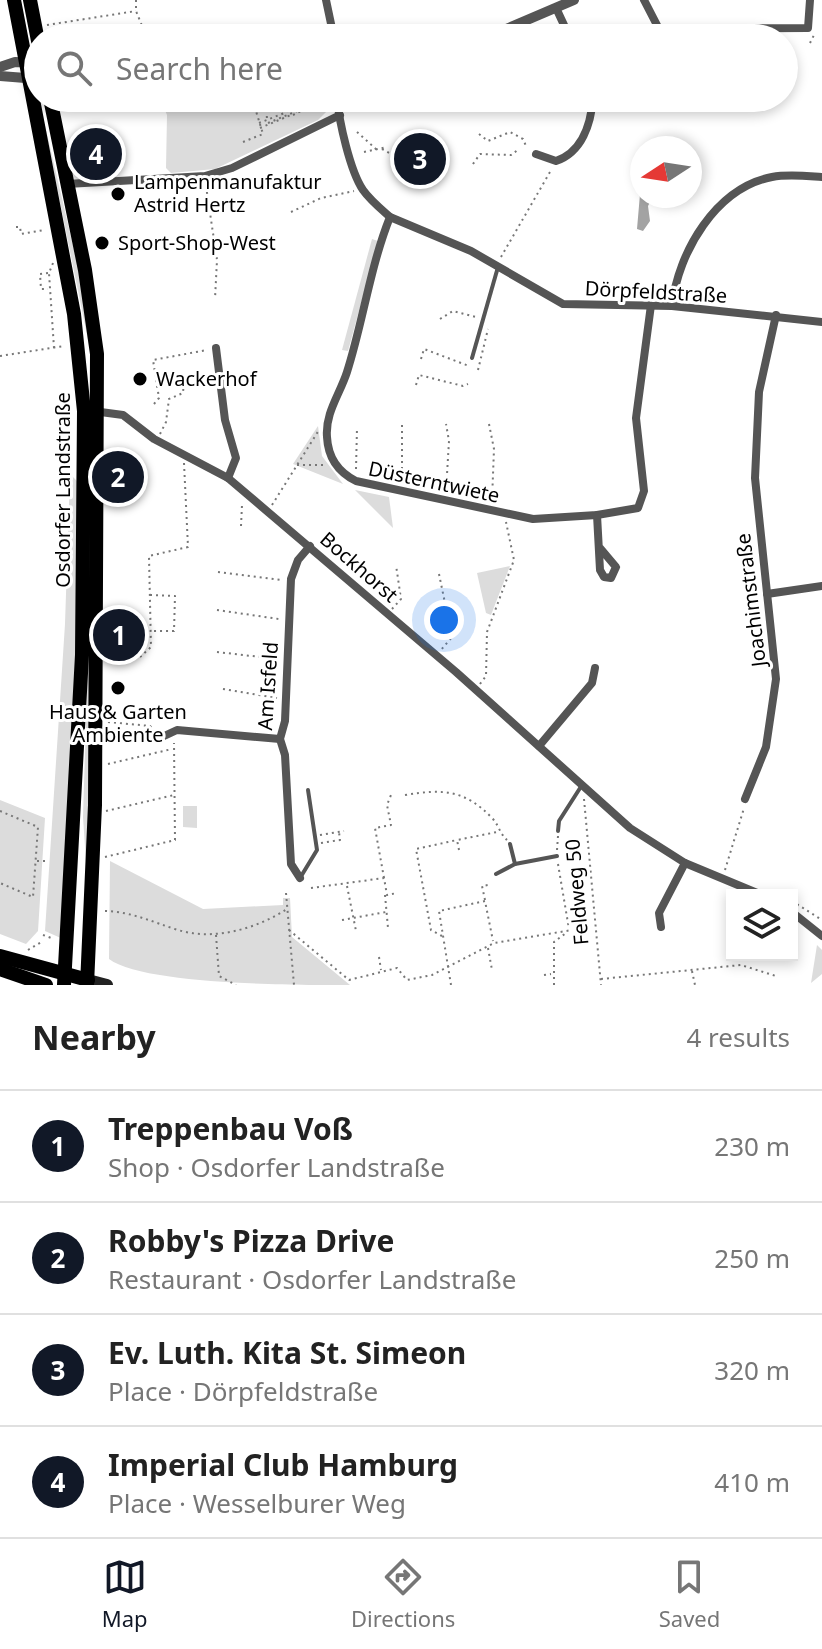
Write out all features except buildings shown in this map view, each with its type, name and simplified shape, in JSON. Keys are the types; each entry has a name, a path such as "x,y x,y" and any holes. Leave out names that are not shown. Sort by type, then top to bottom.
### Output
{"main road":[{"name":"Osdorfer Landstraße","path":"14,0 24,37"},
{"path":"30,0 35,24"},
{"name":"Osdorfer Landstraße","path":"39,112 91,411 95,831 88,982"},
{"name":"Osdorfer Landstraße","path":"53,112 94,323 82,655 64,979"},
{"path":"0,956 64,979 107,985"},
{"path":"0,969 46,985"}],"street":[{"path":"326,0 331,24"},
{"path":"521,24 574,0"},
{"path":"644,0 656,24"},
{"path":"798,28 808,28 810,0"},
{"path":"557,10 564,24"},
{"path":"0,67 24,64"},
{"path":"0,76 24,78"},
{"name":"Dörpfeldstraße","path":"339,112 362,189 390,217 499,262 557,302 672,306 822,322"},
{"path":"536,154 556,161 573,152 587,128 590,112"},
{"path":"67,184 205,176 232,168 340,115"},
{"path":"672,306 699,232 725,201 744,188 771,177 822,177"},
{"name":"Düsterntwiete","path":"390,217 346,374 328,419 328,448 337,466 348,477 365,484 523,518 632,511 642,503 636,418 651,305"},
{"name":"Joachimstraße","path":"745,799 766,747 776,679 757,507 755,427 776,315"},
{"path":"216,348 225,420 236,458 228,478"},
{"name":"Bockhorst","path":"91,411 123,415 154,439 228,478 310,546 638,834 685,863 748,889"},
{"path":"597,515 600,548"},
{"name":"Am Isfeld","path":"300,878 291,864 285,755 280,739 285,721 291,579 298,560 310,546"},
{"path":"767,594 822,586"},
{"path":"539,746 592,683 595,668"},
{"path":"162,737 177,730 280,739"},
{"path":"661,927 659,913 685,863"},
{"path":"798,917 822,936"}],"lane":[{"path":"472,358 499,262"},
{"path":"558,831 559,821 582,785"},
{"path":"300,878 317,850 308,790"},
{"path":"510,844 515,864"},
{"path":"496,874 515,864 557,856"}],"path":[{"path":"134,0 142,24"},
{"path":"52,24 136,9"},
{"path":"814,30 815,39 820,43"},
{"path":"810,43 815,39"},
{"path":"243,142 263,134 256,112"},
{"path":"267,112 267,123"},
{"path":"260,128 293,112"},
{"path":"259,123 267,123"},
{"path":"357,132 377,150"},
{"path":"479,134 488,141 510,132 523,139 526,146"},
{"path":"364,152 387,147"},
{"path":"382,149 404,161"},
{"path":"473,164 480,154 511,155 519,149"},
{"path":"499,262 550,172"},
{"path":"205,176 217,260 215,299"},
{"path":"291,212 321,198 355,191"},
{"path":"16,227 20,227 21,234 48,229"},
{"path":"53,262 49,273 54,348"},
{"path":"49,273 40,274 41,289 50,289"},
{"path":"440,319 453,311 485,319"},
{"path":"0,356 69,346"},
{"path":"154,404 159,398 153,360 216,348"},
{"path":"421,359 424,349 469,366"},
{"path":"416,385 419,375 463,386 468,384"},
{"path":"160,435 166,422 169,399 183,393 184,379"},
{"path":"402,424 402,486"},
{"path":"446,424 449,441 446,492"},
{"path":"489,424 494,449 492,502"},
{"path":"356,474 357,428"},
{"path":"272,506 316,430 320,430"},
{"path":"140,657 151,647 149,556 188,547 184,460"},
{"path":"296,465 328,465"},
{"path":"241,526 242,505"},
{"path":"480,685 486,676 487,632 514,560 506,520"},
{"path":"392,609 401,599 396,565"},
{"path":"218,572 283,580"},
{"path":"439,574 452,637 440,650"},
{"path":"150,595 175,596 174,631 151,631"},
{"path":"217,610 282,619"},
{"path":"217,652 280,659"},
{"path":"223,689 279,699"},
{"path":"103,721 150,726 162,737"},
{"path":"105,857 175,840 173,749 177,730"},
{"path":"104,765 173,749"},
{"path":"405,795 441,789 454,791 495,821 498,832 510,844"},
{"path":"105,812 174,795"},
{"path":"369,829 391,825 387,805 391,795"},
{"name":"Feldweg 50","path":"584,796 601,985"},
{"path":"724,874 743,816 745,799"},
{"path":"0,811 38,827 33,897 0,883"},
{"path":"375,828 387,895"},
{"path":"315,836 344,831"},
{"path":"558,831 557,856 571,930"},
{"path":"316,844 340,840 339,832"},
{"path":"442,936 431,930 416,849 498,832"},
{"path":"457,840 459,850"},
{"path":"36,861 47,861"},
{"path":"374,868 382,867"},
{"path":"311,888 384,878"},
{"path":"337,879 338,886"},
{"path":"324,881 325,888"},
{"path":"346,884 356,931"},
{"path":"488,885 482,886 494,943"},
{"path":"286,893 294,985"},
{"path":"388,928 383,896 397,893"},
{"path":"451,985 439,911 485,901"},
{"path":"798,905 822,920"},
{"path":"105,911 132,912 181,931 216,934 267,922 287,909"},
{"path":"342,920 386,912"},
{"path":"289,930 349,980 401,969 408,985"},
{"path":"407,980 432,975 494,943 571,930"},
{"path":"554,985 554,942 571,930"},
{"path":"216,934 220,950 219,976 236,985"},
{"path":"43,935 57,943"},
{"path":"28,950 43,941"},
{"path":"487,947 492,970"},
{"path":"379,957 382,971"},
{"path":"600,979 741,965 776,976"},
{"path":"692,970 695,985"},
{"path":"544,975 552,973"}],"shaded area":[{"path":"42,112 85,297 89,345"},
{"path":"166,112 326,112 318,120 215,169 171,173 166,168"},
{"path":"639,208 648,208 650,221 643,231 637,229"},
{"path":"372,239 378,241 348,351 342,350"},
{"path":"318,426 322,456 343,484 293,464"},
{"path":"70,474 79,483 80,564 63,939 45,931 65,624"},
{"path":"355,490 389,497 393,528"},
{"path":"510,566 491,615 486,613 477,573"},
{"path":"90,594 89,834 86,862 83,817"},
{"path":"0,800 45,818 38,931 26,944 0,934"},
{"path":"183,806 197,806 197,828 183,827"},
{"path":"110,861 203,909 283,905 283,898 290,898 292,937 350,985 186,979 127,968 109,959"},
{"path":"817,945 822,950 822,974 811,983"}],"place":[{"name":"Imperial Club Hamburg","path":"96,154"},
{"name":"Ev. Luth. Kita St. Simeon","path":"420,159"},
{"name":"Lampenmanufaktur Astrid Hertz","path":"118,194"},
{"name":"Sport-Shop-West","path":"102,243"},
{"name":"Wackerhof","path":"140,379"},
{"name":"Robby's Pizza Drive","path":"118,477"},
{"name":"Treppenbau Voß","path":"119,635"},
{"name":"Haus & Garten Ambiente","path":"118,688"}]}
